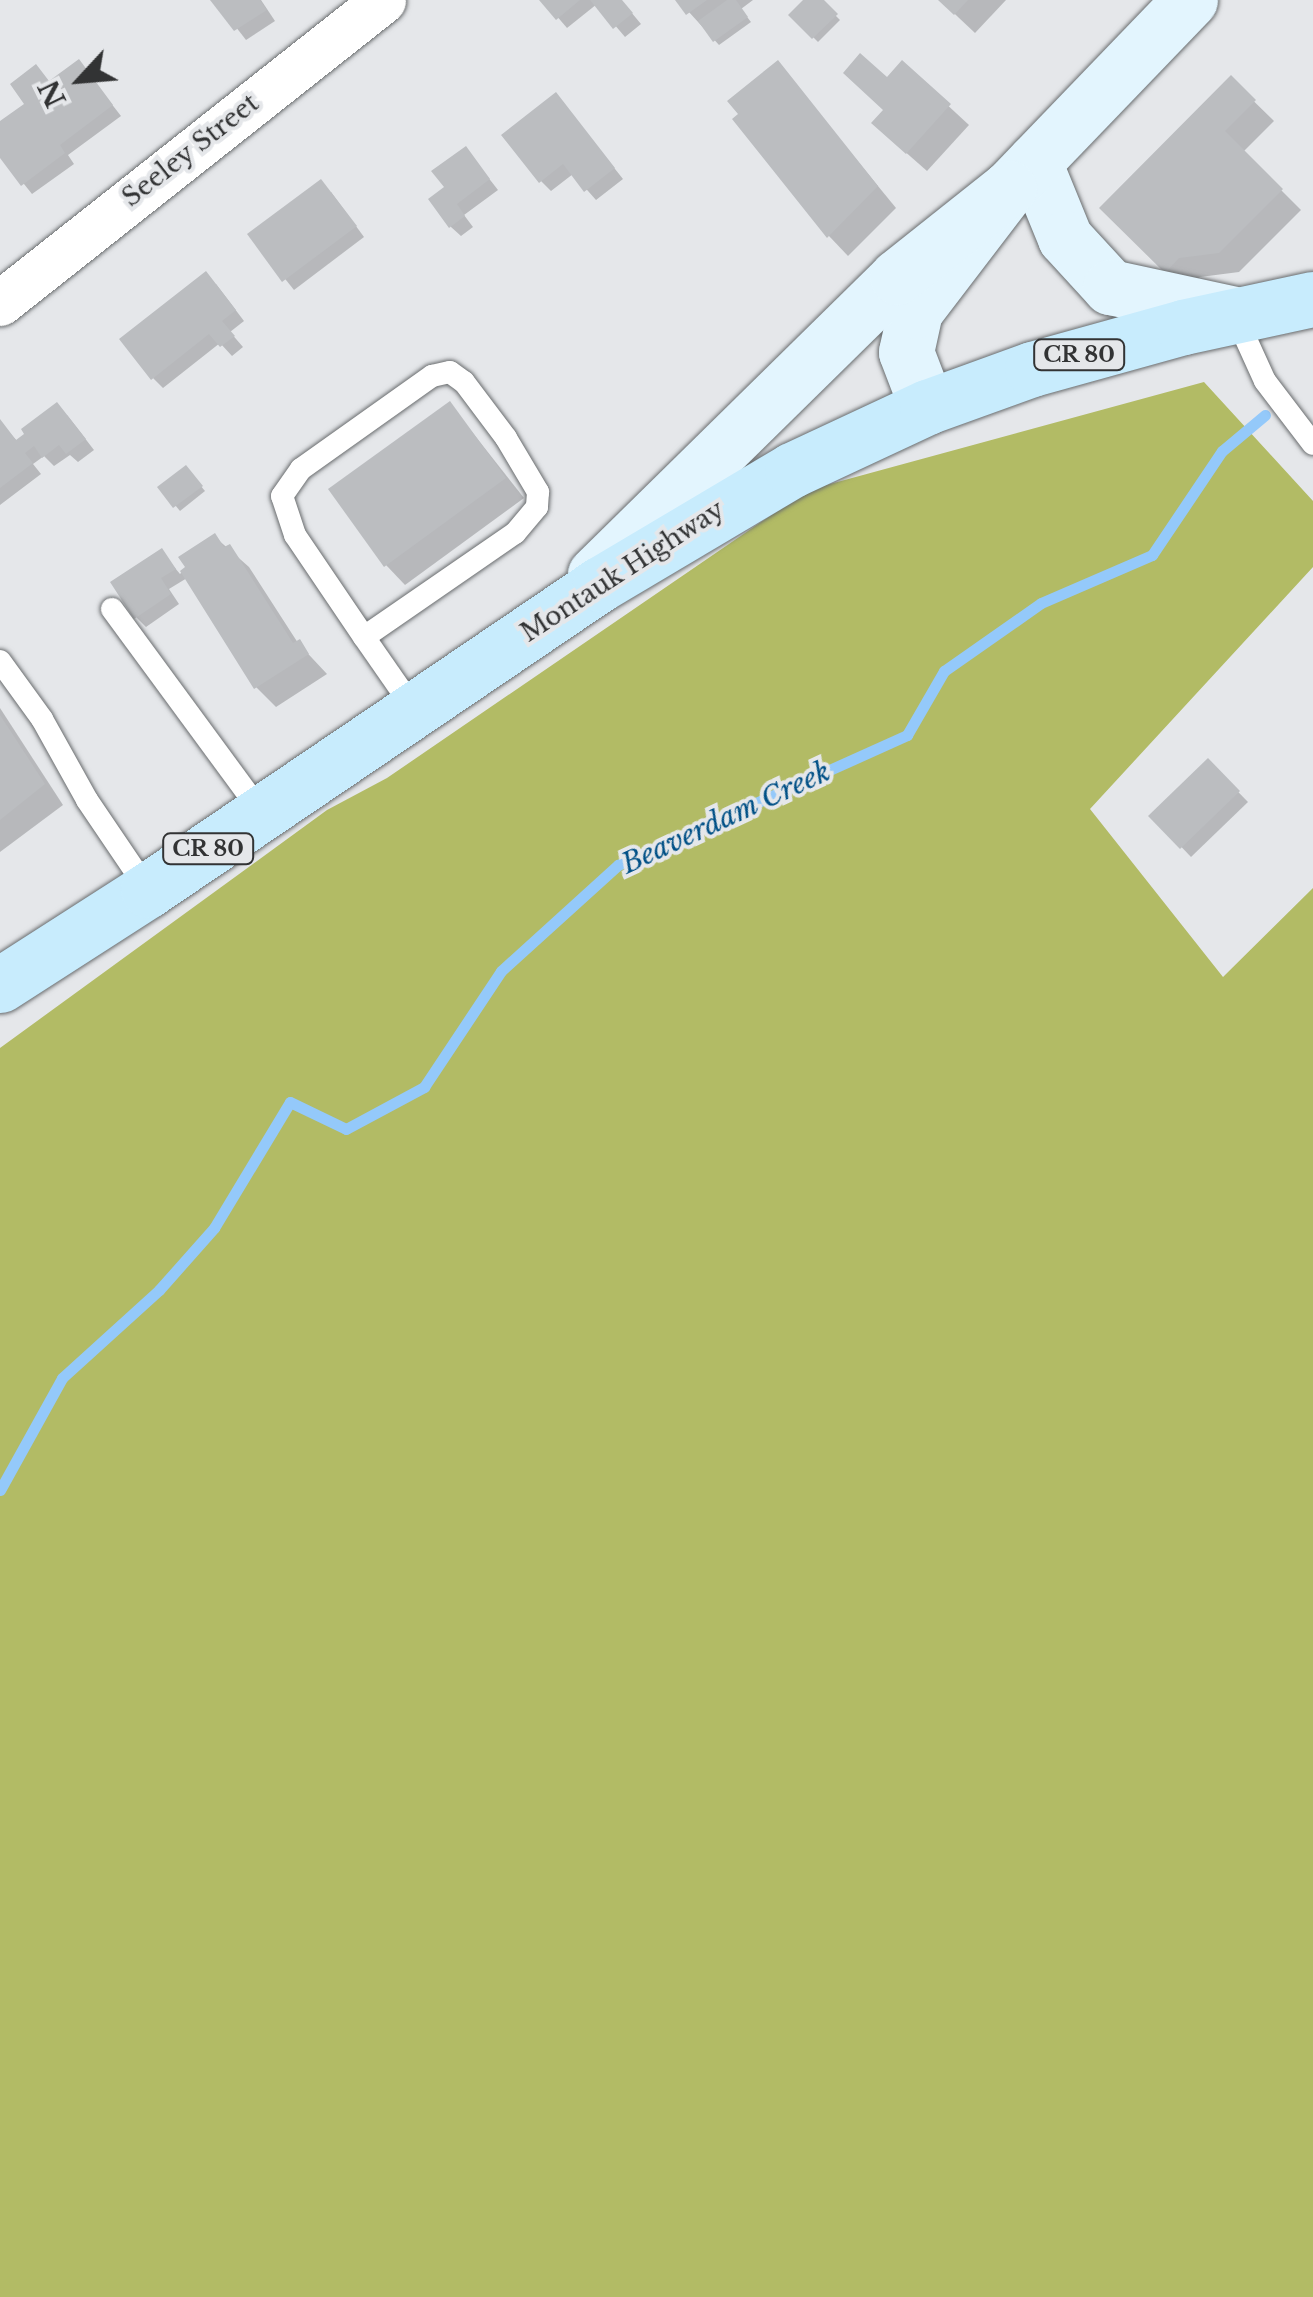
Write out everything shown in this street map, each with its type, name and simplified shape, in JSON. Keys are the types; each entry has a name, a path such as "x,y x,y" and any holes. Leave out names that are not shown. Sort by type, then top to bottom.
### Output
{"main road":[{"path":"926,407 906,352 909,325 926,295 1022,175 1190,0"},
{"path":"1022,175 1064,238 1110,287 1235,314"},
{"path":"550,617 897,277 1022,175"},
{"name":"Montauk Highway","path":"0,985 262,814 550,617 731,502 926,407 1032,369 1235,314 1313,299"}],"street":[{"name":"Seeley Street","path":"0,302 383,0"}],"lane":[{"path":"1235,314 1265,381 1313,444"},
{"path":"364,637 515,533 537,507 538,492 528,471 464,382 450,372 432,376 301,469 282,496 295,535 364,637 414,709"},
{"path":"112,610 262,814"},
{"path":"0,660 42,719 87,800 148,890"}],"green space":[{"path":"1204,382 1313,501 1313,567 1090,809 1223,977 1313,888 1313,2297 0,2297 0,1048 327,810 387,778 808,490"}],"building":[{"path":"210,0 260,0 267,10 234,31"},
{"path":"539,0 580,0 556,20"},
{"path":"590,0 622,0 633,13 613,29"},
{"path":"675,0 707,0 686,15"},
{"path":"727,0 736,0 748,17 713,42 698,21"},
{"path":"803,0 824,0 838,14 812,39 788,15"},
{"path":"938,0 968,0 954,15"},
{"path":"860,53 887,77 902,60 951,104 906,154 871,123 883,110 843,73"},
{"path":"79,59 113,105 60,145 65,153 21,186 0,158 0,121 24,104 10,84 36,64 49,81"},
{"path":"778,60 878,186 827,238 732,119 738,114 727,101"},
{"path":"1231,75 1256,100 1225,131 1283,189 1219,253 1179,258 1165,273 1099,208"},
{"path":"556,92 615,168 584,192 563,164 539,183 501,135"},
{"path":"466,146 490,179 457,204 465,216 449,228 428,199 444,187 431,171"},
{"path":"321,179 357,226 282,282 247,234"},
{"path":"206,271 236,310 222,321 235,336 220,347 209,334 151,380 119,339"},
{"path":"450,401 506,478 384,567 328,489"},
{"path":"57,402 86,439 66,454 59,445 42,458 34,446 25,453 33,463 0,488 0,419 16,440 24,434 21,429"},
{"path":"186,465 203,486 173,508 157,487"},
{"path":"215,533 224,547 230,544 293,643 300,639 309,654 254,689 180,571 185,567 178,557"},
{"path":"162,548 176,569 161,578 171,594 134,619 110,582"},
{"path":"0,715 45,784 0,820"},
{"path":"1208,758 1240,791 1180,849 1148,816"}],"waterway":[{"name":"Beaverdam Creek","path":"0,1490 62,1378 159,1290 214,1228 290,1102 346,1129 424,1087 501,971 618,865 907,735 944,671 1041,603 1152,555 1222,451 1265,415"}]}
